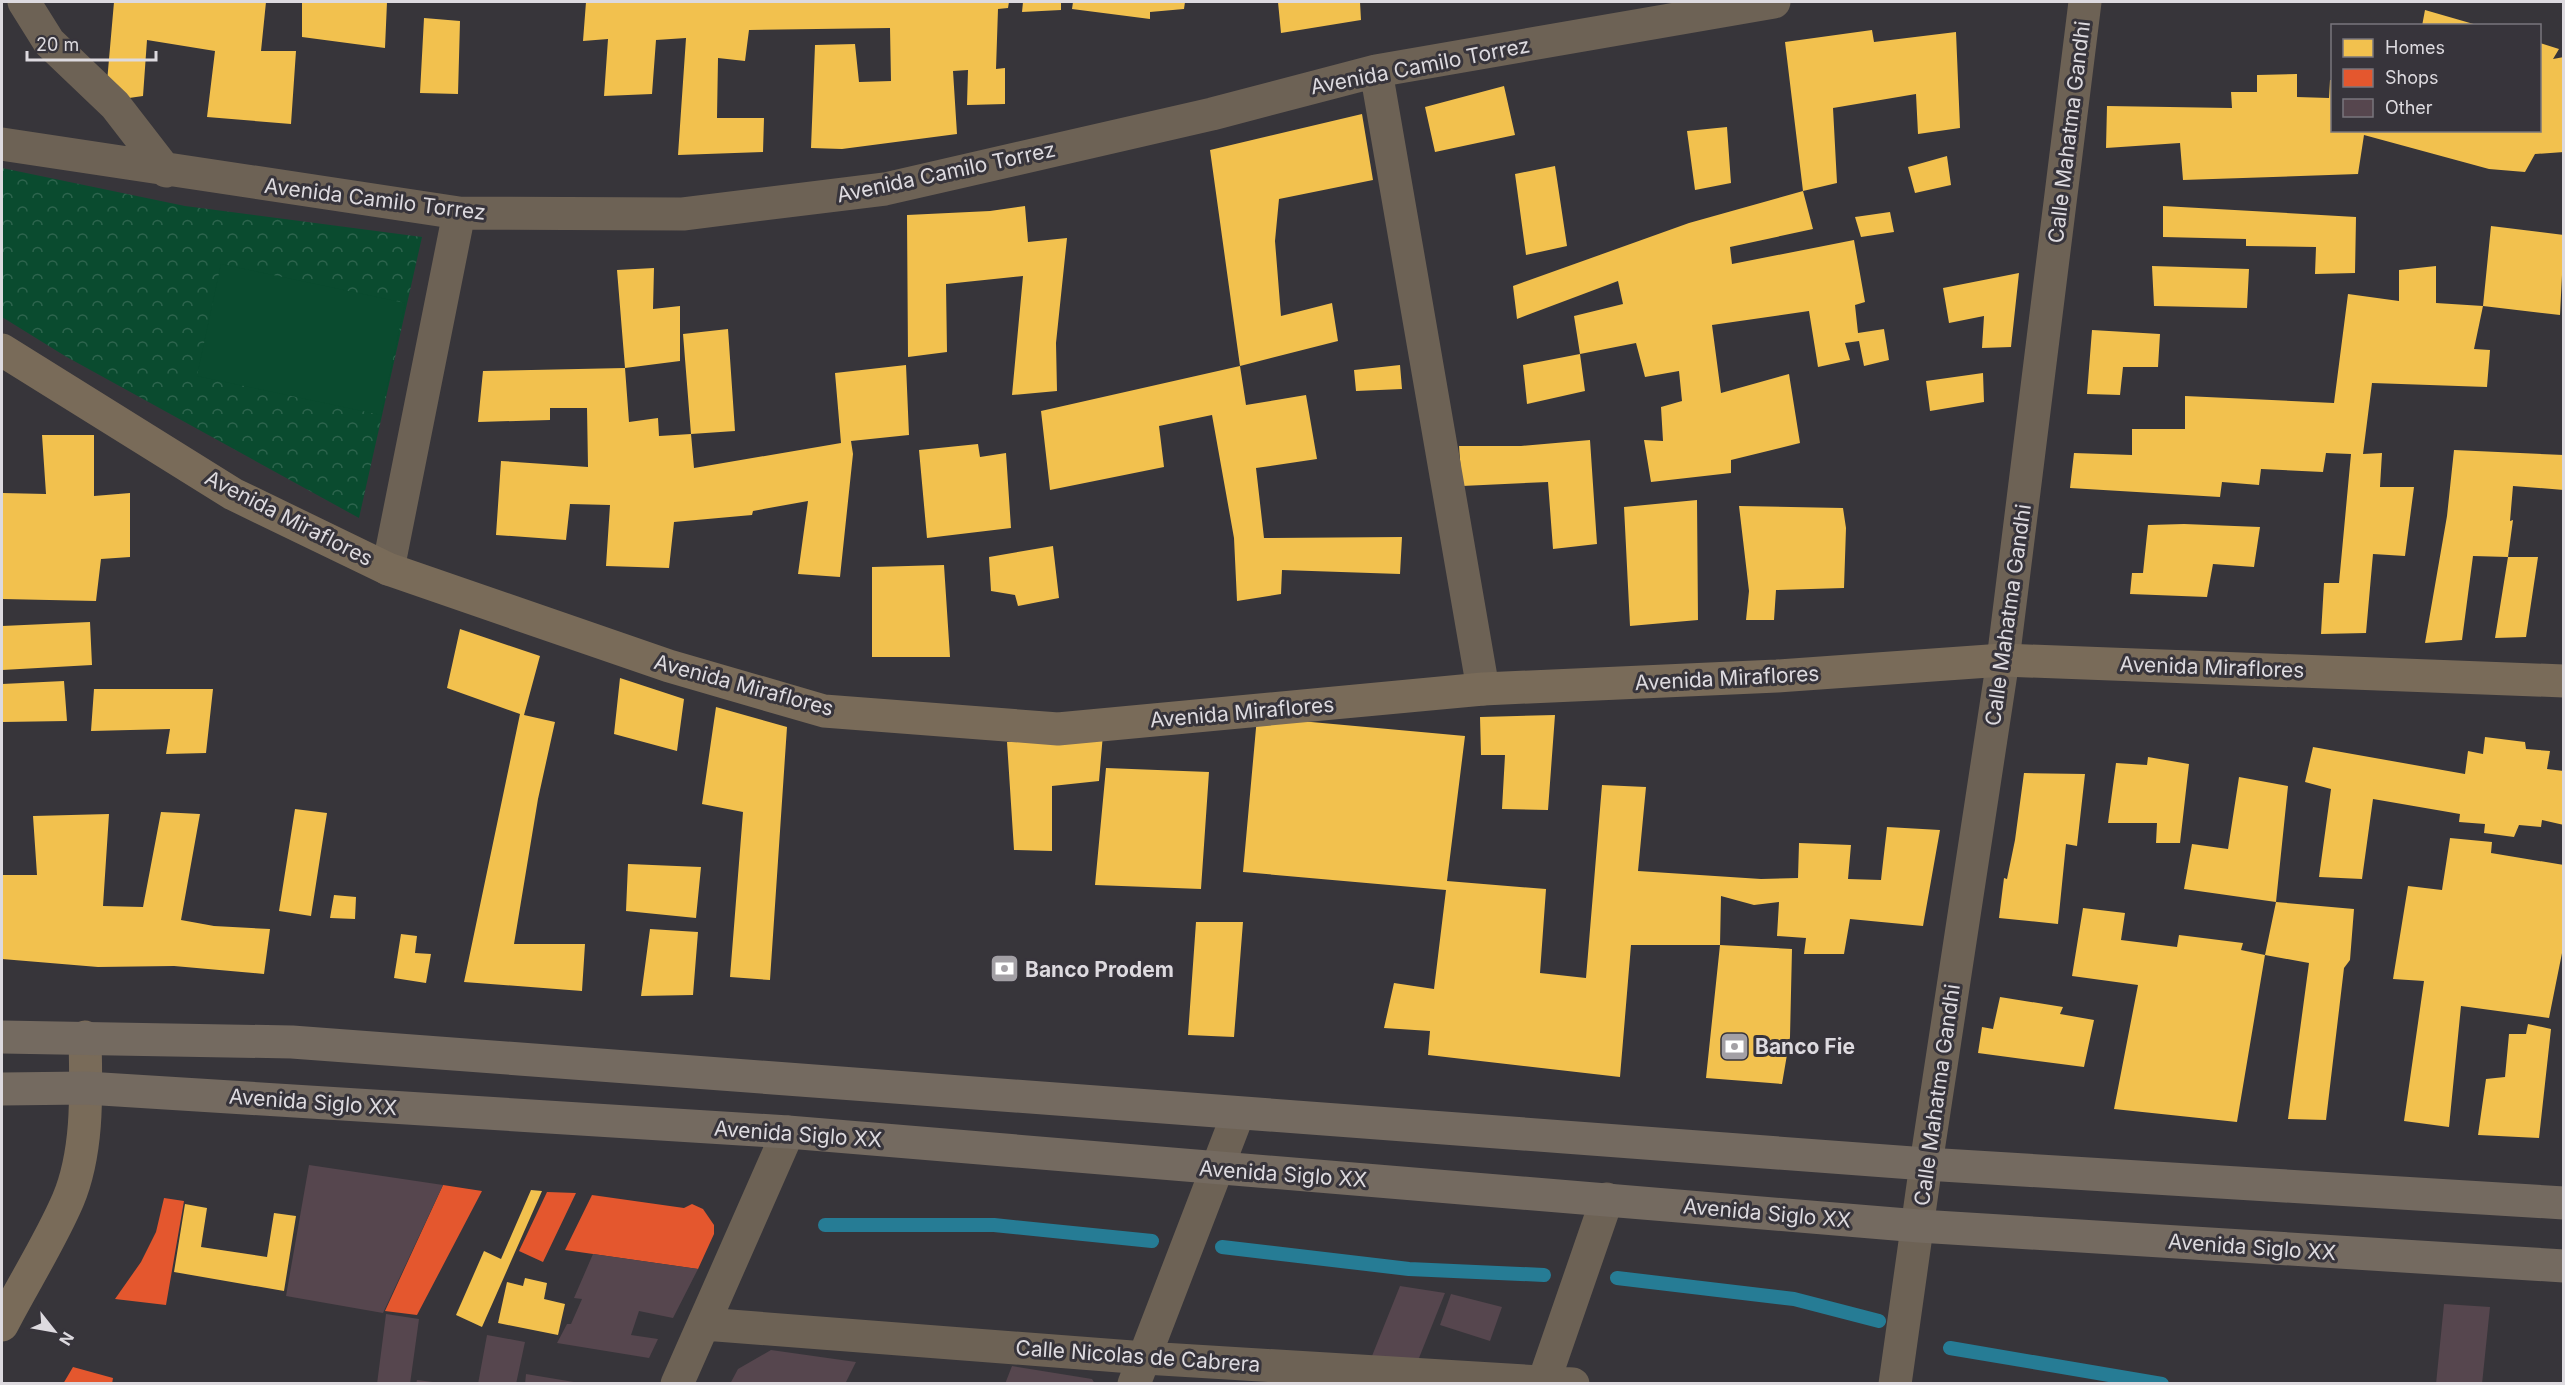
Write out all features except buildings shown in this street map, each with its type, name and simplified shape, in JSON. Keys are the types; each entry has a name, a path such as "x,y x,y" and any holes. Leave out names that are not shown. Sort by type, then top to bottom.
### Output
{"highway":[{"path":"2,1037 292,1042 1926,1164 2564,1203"},
{"name":"Avenida Siglo XX","path":"2,1089 86,1088 788,1132 1919,1226 2564,1266"}],"street":[{"path":"24,2 49,42 115,105 166,171"},
{"name":"Avenida Camilo Torrez","path":"2,144 166,171 459,213 683,214 885,189 1212,114 1376,71 1774,2"},
{"name":"Calle Mahatma Gandhi","path":"1895,1383 1926,1164 2004,660 2085,2"},
{"path":"1376,71 1483,688"},
{"path":"388,569 459,213"},
{"name":"Avenida Miraflores","path":"2,350 233,494 388,569 669,666 824,711 1058,729 1483,688 1777,676 2004,660 2564,681"},
{"path":"2,1325 69,1198 81,1152 86,1088 85,1037"},
{"path":"1139,1371 1238,1114"},
{"path":"676,1383 788,1132"},
{"path":"1553,1382 1607,1199"},
{"name":"Calle Nicolas de Cabrera","path":"704,1324 1139,1371 1553,1382"}],"green space":[{"path":"2,168 185,206 422,237 359,518 65,356 2,317"},
{"path":"221,264 405,303 381,415 197,376"}],"waterway":[{"path":"825,1225 994,1225 1152,1241"},
{"path":"1222,1247 1409,1269 1544,1275"},
{"path":"1617,1278 1794,1299 1879,1321"},
{"path":"1950,1348 2162,1384"}],"place":[{"name":"Banco Prodem","path":"1004,969"},
{"name":"Banco Fie","path":"1734,1046"}]}
